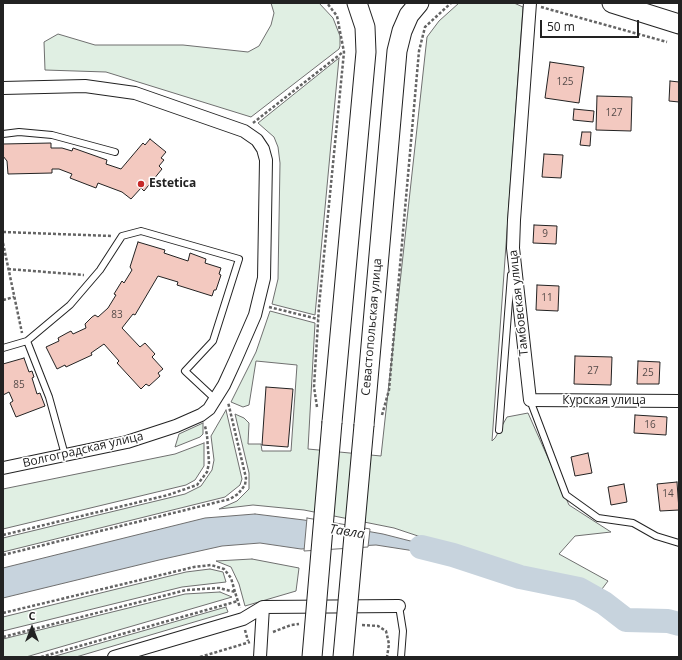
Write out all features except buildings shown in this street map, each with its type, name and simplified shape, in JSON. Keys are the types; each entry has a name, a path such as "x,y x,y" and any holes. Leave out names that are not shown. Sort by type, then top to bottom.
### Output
{"main road":[{"path":"312,657 325,419 366,52 365,27 357,3"},
{"name":"Севастопольская улица","path":"343,657 372,422 397,51 402,31 409,15 419,3"},
{"path":"612,3 679,24"}],"street":[{"name":"Тамбовская улица","path":"530,3 514,213 514,248 530,400"},
{"name":"Волгоградская улица","path":"3,88 85,86 135,93 244,131 257,140 263,149 266,160 264,278 255,315 224,385 209,409 201,415 176,426 127,442 3,468"},
{"name":"Курская улица","path":"530,400 679,401"},
{"path":"260,657 267,638 263,606"},
{"path":"114,657 243,619 263,606 399,606"}],"lane":[{"path":"3,134 20,132 52,135 115,152"},
{"path":"3,348 25,342 70,305 94,276 122,236 140,230 239,259 213,341 185,371 215,400"},
{"path":"500,430 514,248"},
{"path":"25,342 49,397 65,455"},
{"name":"Тамбовская улица","path":"530,400 566,495 598,518 633,523 656,536 679,543"},
{"path":"399,606 403,631 401,657"}],"path":[{"path":"325,419 314,387 318,319 344,52 337,16 326,3"},
{"path":"372,422 388,390 419,51 425,27 451,3"},
{"path":"530,3 667,42"},
{"path":"253,124 344,52"},
{"path":"3,232 122,236"},
{"path":"3,243 25,342"},
{"path":"8,269 94,276"},
{"path":"3,300 14,297"},
{"path":"267,306 318,319"},
{"path":"3,555 230,499 238,494 244,486 246,478 224,385"},
{"path":"3,535 168,494 197,485 207,472 209,463 207,435 201,415"},
{"path":"3,613 194,567 211,565 224,569 231,578 248,642"},
{"path":"3,637 186,590 219,588 235,592"},
{"path":"41,657 238,601"},
{"path":"200,657 248,642 267,638"}],"green space":[{"path":"271,3 319,3 333,18 340,36 340,46 339,49 251,117 106,72 45,70 44,42 58,34 95,45 183,45 248,52 259,46 271,25 274,13"},
{"path":"459,3 514,3 523,7 492,441 507,417 528,413 569,505 611,532 575,536 559,554 608,581 602,589 511,567 394,528 304,510 253,505 219,509 237,501 249,489 249,473 235,414 244,418 249,423 248,444 261,444 262,451 291,451 297,365 256,361 249,405 243,407 231,402 256,352 270,311 315,323 308,449 381,456 427,37 439,21"},
{"path":"339,58 315,315 272,304 278,279 280,163 278,147 274,137 258,123"},
{"path":"226,410 242,479 240,485 225,497 3,552 3,538 185,494 201,486 212,470 214,460 211,436"},
{"path":"203,423 203,434 200,437 175,447 179,434"},
{"path":"204,443 204,466 195,480 186,485 3,529 3,489 175,454"},
{"path":"252,559 299,568 296,591 245,606 239,584 231,567 216,561"},
{"path":"210,569 223,572 226,582 182,587 3,631 3,617 186,572"},
{"path":"220,592 232,597 26,657 3,657 3,639 185,594"},
{"path":"226,607 228,612 76,657 52,657"}],"water":[{"path":"255,514 304,520 383,534 430,546 453,555 376,545 301,549 260,543 222,546 3,598 3,568 205,518"}],"pier":[{"path":"307,518 370,529 368,547 304,551"}],"waterway":[{"name":"Тавла","path":"421,547 453,555 520,577 579,589 604,603 626,620 668,621 679,624"}],"place":[{"name":"Estetica","path":"141,184"}]}
